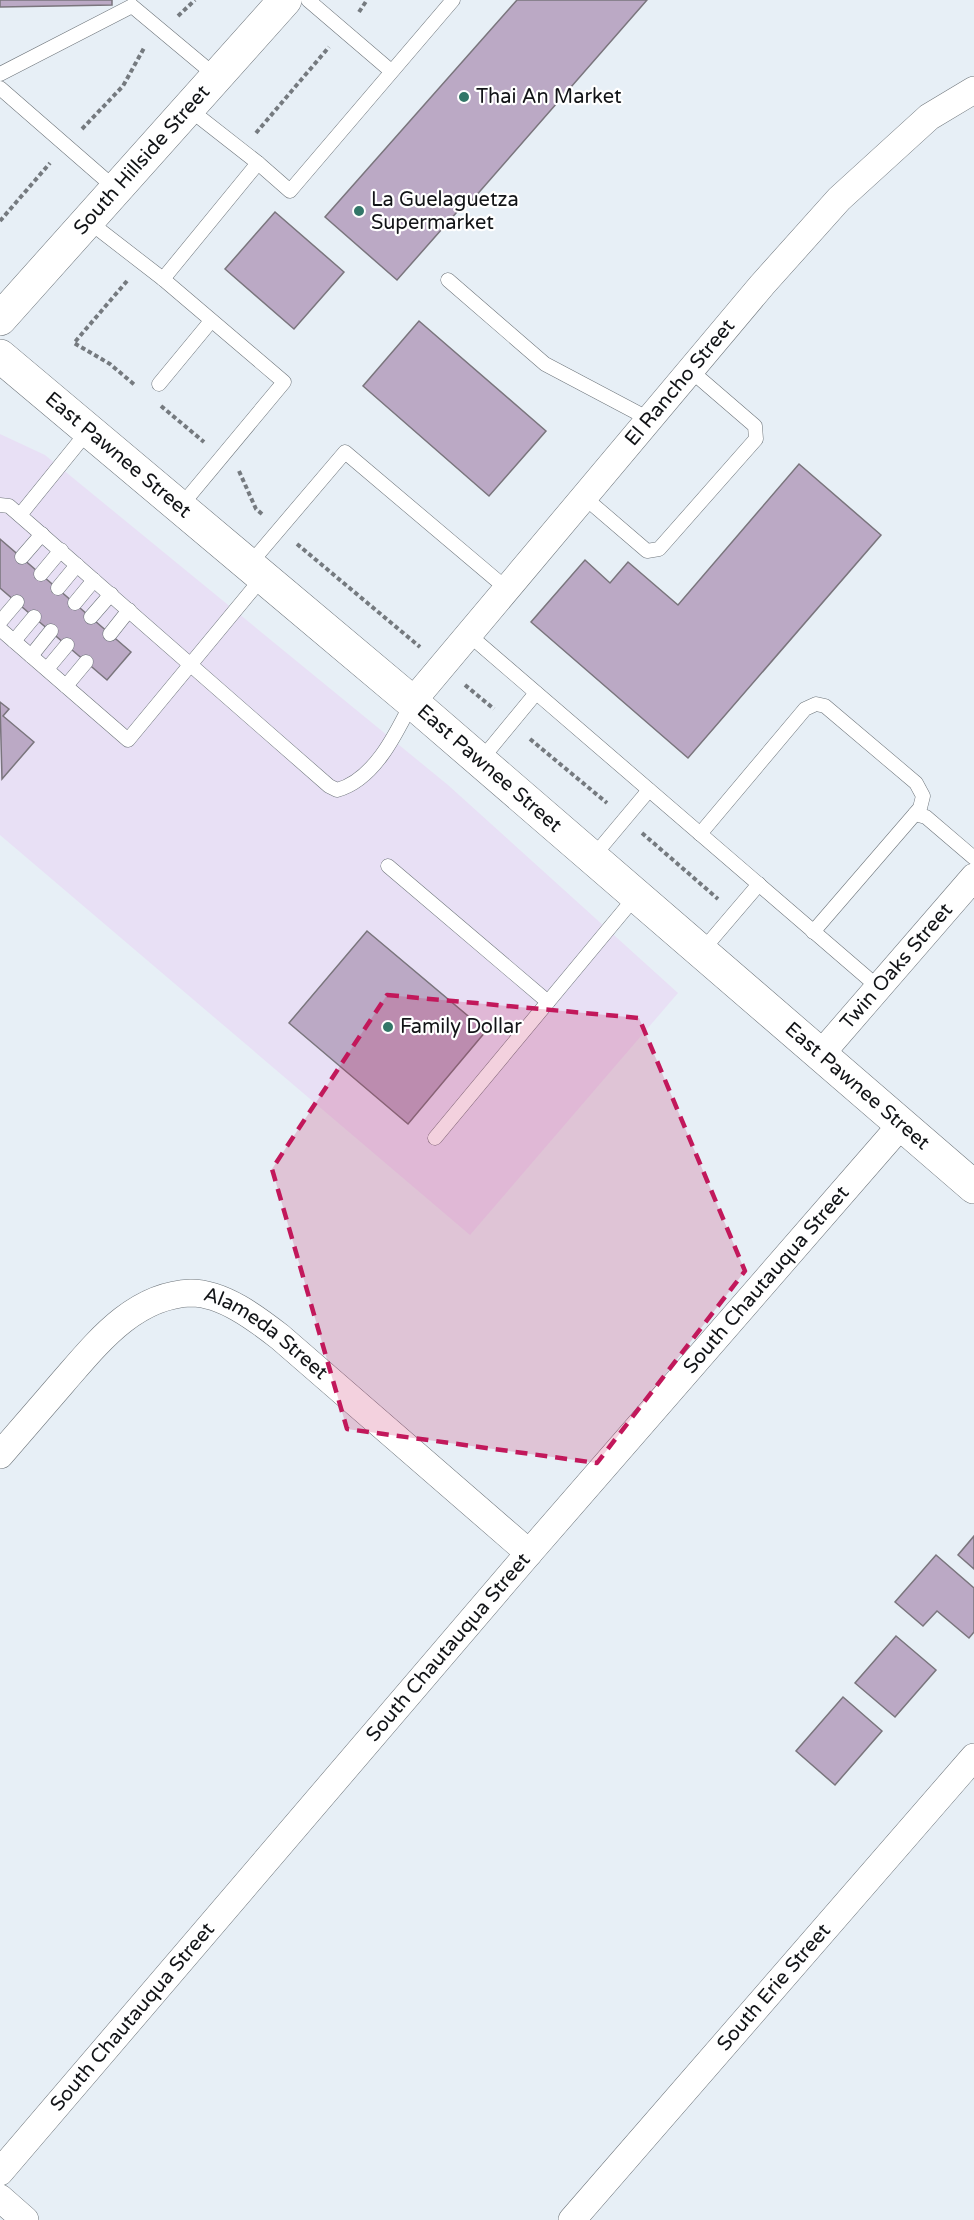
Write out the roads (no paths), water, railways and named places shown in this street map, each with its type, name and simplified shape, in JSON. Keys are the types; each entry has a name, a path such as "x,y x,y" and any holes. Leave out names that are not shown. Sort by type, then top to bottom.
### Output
{"main road":[{"name":"South Hillside Street","path":"0,319 285,0"},
{"name":"East Pawnee Street","path":"0,356 412,702 974,1187"}],"street":[{"name":"El Rancho Street","path":"412,702 690,370 839,199 929,117 974,90"},
{"name":"Twin Oaks Street","path":"820,1055 974,877"},
{"name":"South Chautauqua Street","path":"0,2172 529,1554 901,1125"},
{"name":"Alameda Street","path":"0,1455 94,1344 127,1317 160,1298 193,1293 239,1306 280,1337 529,1554"},
{"name":"South Erie Street","path":"572,2220 974,1756"},
{"path":"0,2198 25,2220"}],"lane":[{"path":"308,0 392,71"},
{"path":"189,109 290,191 453,0"},
{"path":"0,74 132,6 217,78"},
{"path":"0,88 117,189"},
{"path":"163,279 258,163"},
{"path":"88,221 163,279 284,382 180,507"},
{"path":"448,280 545,364 650,419"},
{"path":"159,384 211,321"},
{"path":"584,497 647,551 659,549 756,439 755,426 690,370"},
{"path":"20,515 89,430"},
{"path":"0,629 128,740 192,665 255,572 345,452 507,588"},
{"path":"0,505 9,506 20,515 329,786 337,790 359,781 399,729 412,702"},
{"path":"22,557 42,534"},
{"path":"41,574 60,550"},
{"path":"58,588 77,565"},
{"path":"75,603 94,580"},
{"path":"91,617 111,594"},
{"path":"0,622 17,602"},
{"path":"110,634 129,610"},
{"path":"14,641 34,617"},
{"path":"31,656 51,631"},
{"path":"468,634 878,987"},
{"path":"47,669 67,645"},
{"path":"66,686 86,662"},
{"path":"480,761 536,693"},
{"path":"700,834 805,709 816,704 825,706 916,783 923,796 920,808 813,932"},
{"path":"592,858 649,790"},
{"path":"915,814 926,817 974,858"},
{"path":"388,866 548,1002"},
{"path":"701,952 759,884"},
{"path":"435,1138 636,896"}],"place":[{"name":"Thai An Market","path":"464,97"},
{"name":"La Guelaguetza Supermarket","path":"359,211"},
{"name":"Family Dollar","path":"388,1027"}]}
